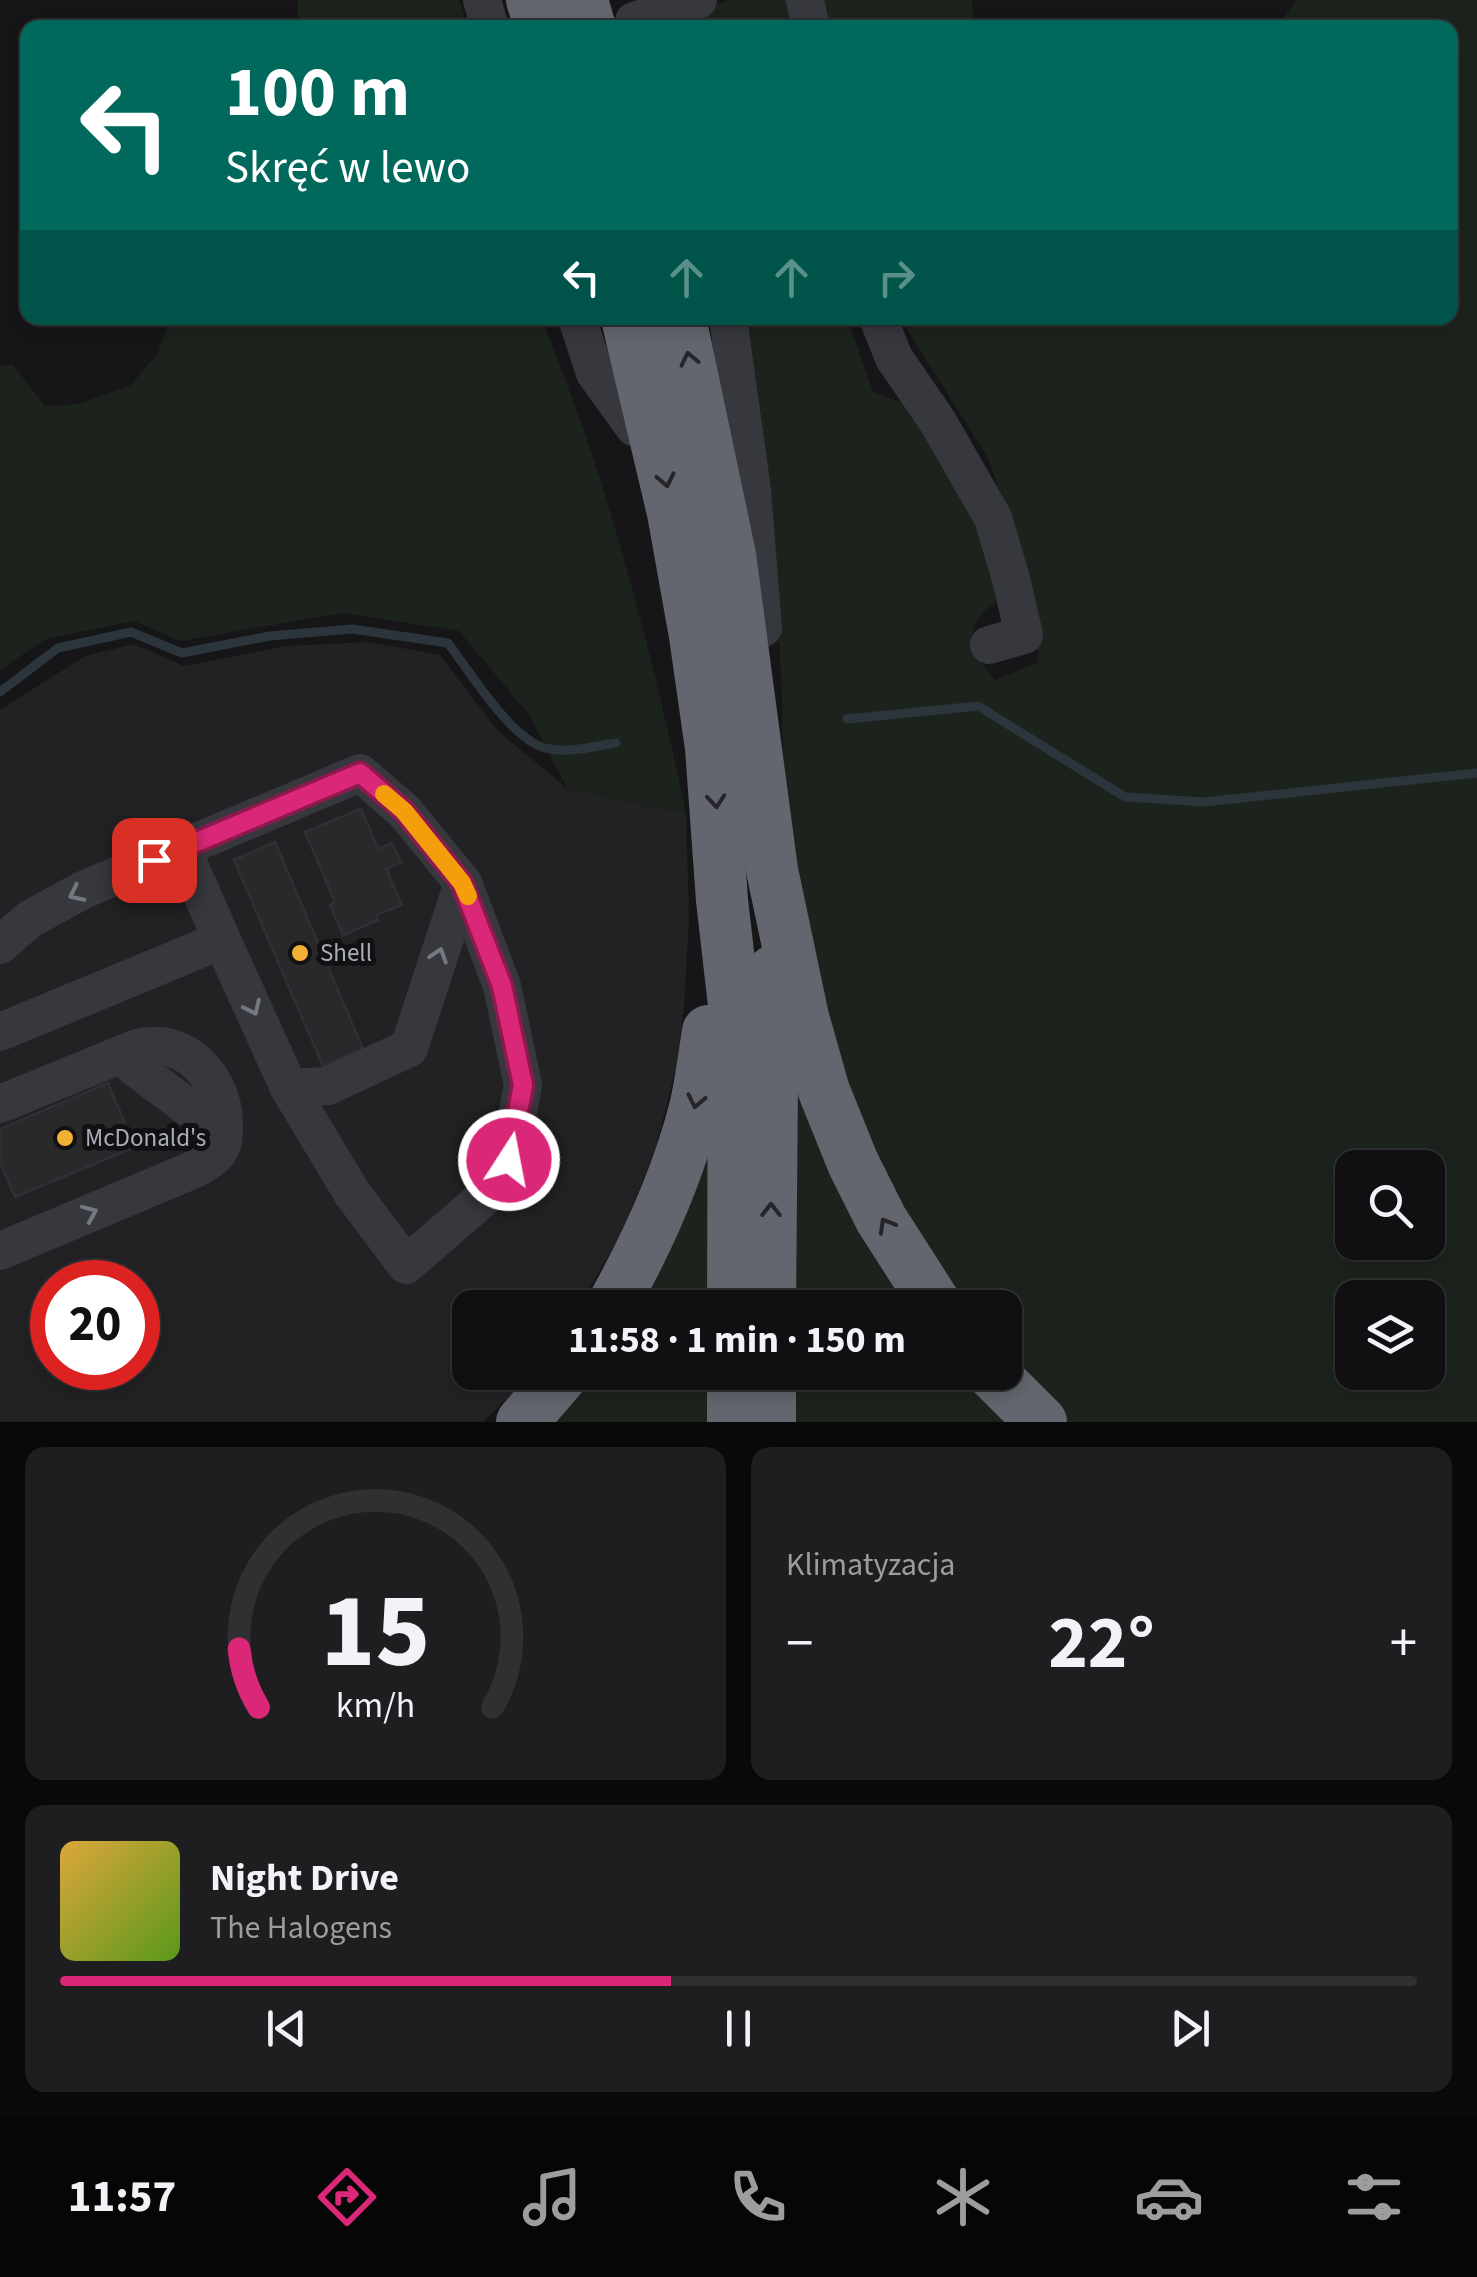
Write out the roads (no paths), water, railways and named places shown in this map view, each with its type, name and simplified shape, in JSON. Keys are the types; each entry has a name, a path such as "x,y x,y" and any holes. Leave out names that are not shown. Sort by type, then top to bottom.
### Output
{"highway":[{"path":"582,0 622,19"},
{"path":"629,325 664,467 687,588 710,748 734,1005 733,1290"},
{"path":"681,325 730,555 772,870 803,1017 824,1091 853,1163 881,1219 926,1290"},
{"path":"770,1290 772,870"},
{"path":"621,1290 672,1185 695,1106 712,1003 722,900"},
{"path":"522,1422 550,1390"},
{"path":"733,1390 733,1422"},
{"path":"770,1390 770,1422"},
{"path":"1009,1390 1041,1422"}],"lane":[{"path":"622,19 698,0"},
{"path":"579,325 596,373 634,427"},
{"path":"729,325 752,490 763,631"},
{"path":"881,325 894,358 938,422 993,518 1024,635 989,645"},
{"path":"0,944 30,919 58,903 182,849 360,773 404,811 462,883 502,986 523,1085 509,1160 488,1194 406,1265 352,1193 289,1088 182,849"},
{"path":"289,1088 328,1086 409,1048 462,883"},
{"path":"0,1251 195,1168 220,1149 224,1116 218,1091 199,1064 173,1048 159,1045 137,1048 15,1098 3,1031 222,940"},
{"path":"0,1122 132,1066 165,1064 194,1083 201,1097 206,1120 195,1168"}],"waterway":[{"path":"0,692 58,648 131,632 182,653 270,636 352,629 448,643 505,718 545,748 571,750 616,743"},
{"path":"847,719 978,706 1125,797 1204,802 1477,773"}],"place":[{"name":"Shell","path":"300,953"},
{"name":"McDonald's","path":"65,1138"}]}
